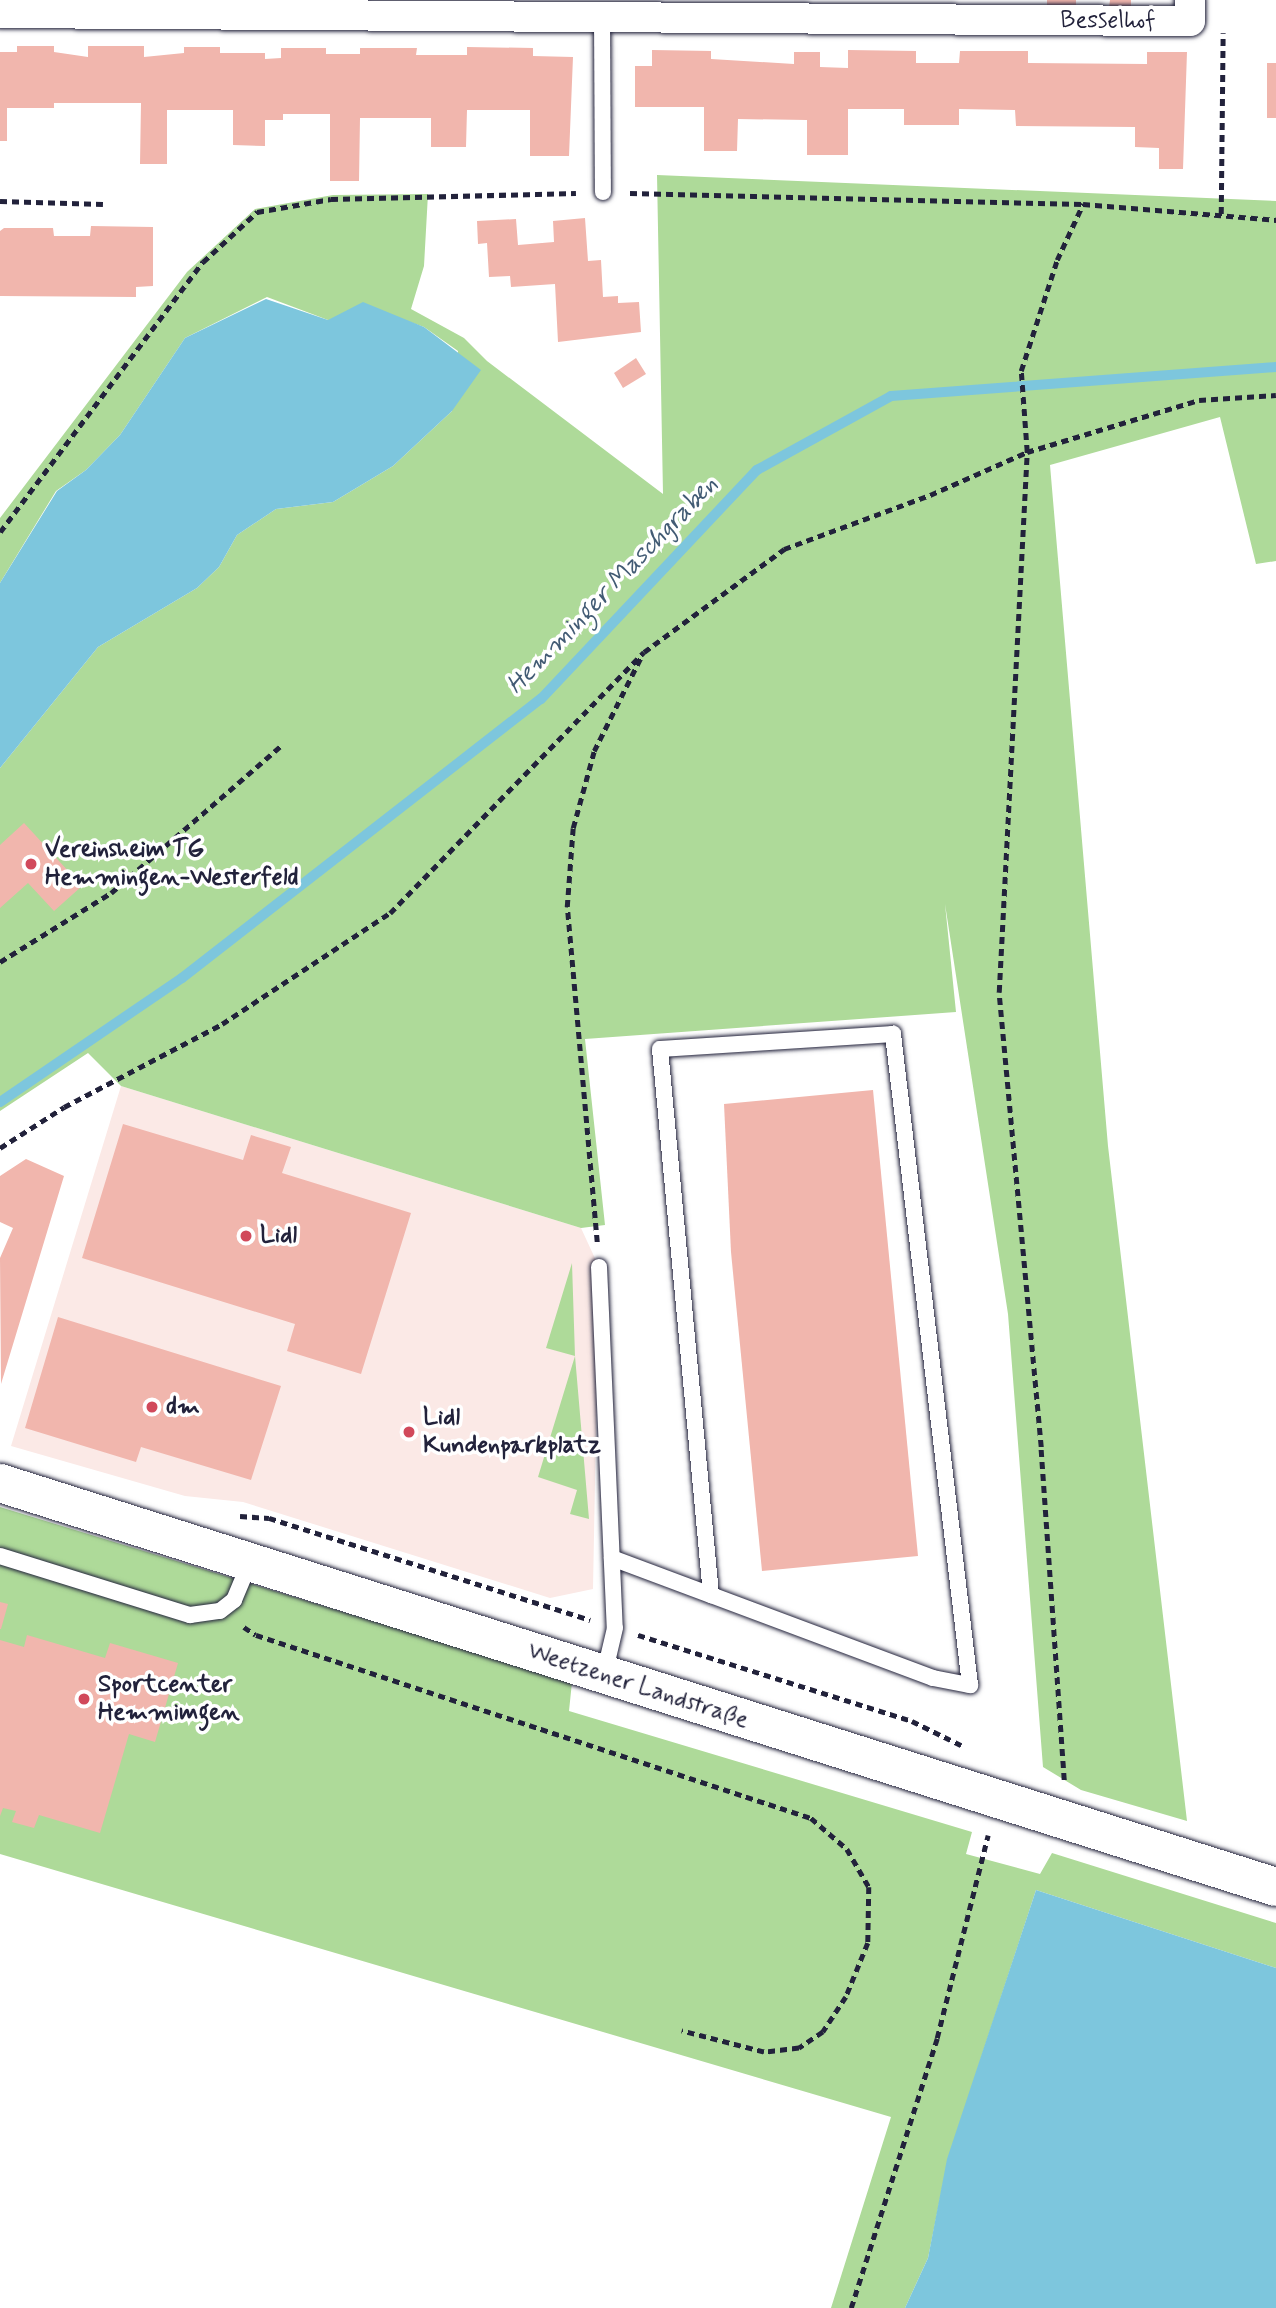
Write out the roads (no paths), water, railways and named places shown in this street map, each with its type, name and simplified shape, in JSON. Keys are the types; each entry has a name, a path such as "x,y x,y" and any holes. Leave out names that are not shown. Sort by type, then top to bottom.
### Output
{"main road":[{"name":"Weetzener Landstraße","path":"0,1483 1276,1887"}],"street":[{"name":"Besselhof","path":"796,10 1190,21 1190,0"},
{"path":"0,13 603,16 796,10"}],"lane":[{"path":"603,16 603,192"},
{"path":"612,1558 933,1678 970,1685 893,1034 660,1049 711,1595"},
{"path":"599,1267 615,1628 604,1675"},
{"path":"0,1556 190,1615 220,1611 234,1600 250,1563"}],"water":[{"path":"266,299 328,320 363,302 424,327 481,370 452,411 393,466 333,502 276,509 237,535 219,567 197,588 98,647 0,768 0,583 57,491 86,470 120,435 185,338"},
{"path":"1036,1890 1276,1968 1276,2308 905,2308 928,2258 947,2159"}],"waterway":[{"name":"Hemminger Maschgraben","path":"0,1102 182,978 541,699 757,470 891,396 1276,367"}],"place":[{"name":"Vereinsheim TG Hemmingen-Westerfeld","path":"31,864"},
{"name":"Lidl","path":"246,1236"},
{"name":"dm","path":"152,1407"},
{"name":"Lidl Kundenparkplatz","path":"409,1432"},
{"name":"Sportcenter Hemmimgen","path":"84,1699"}]}
